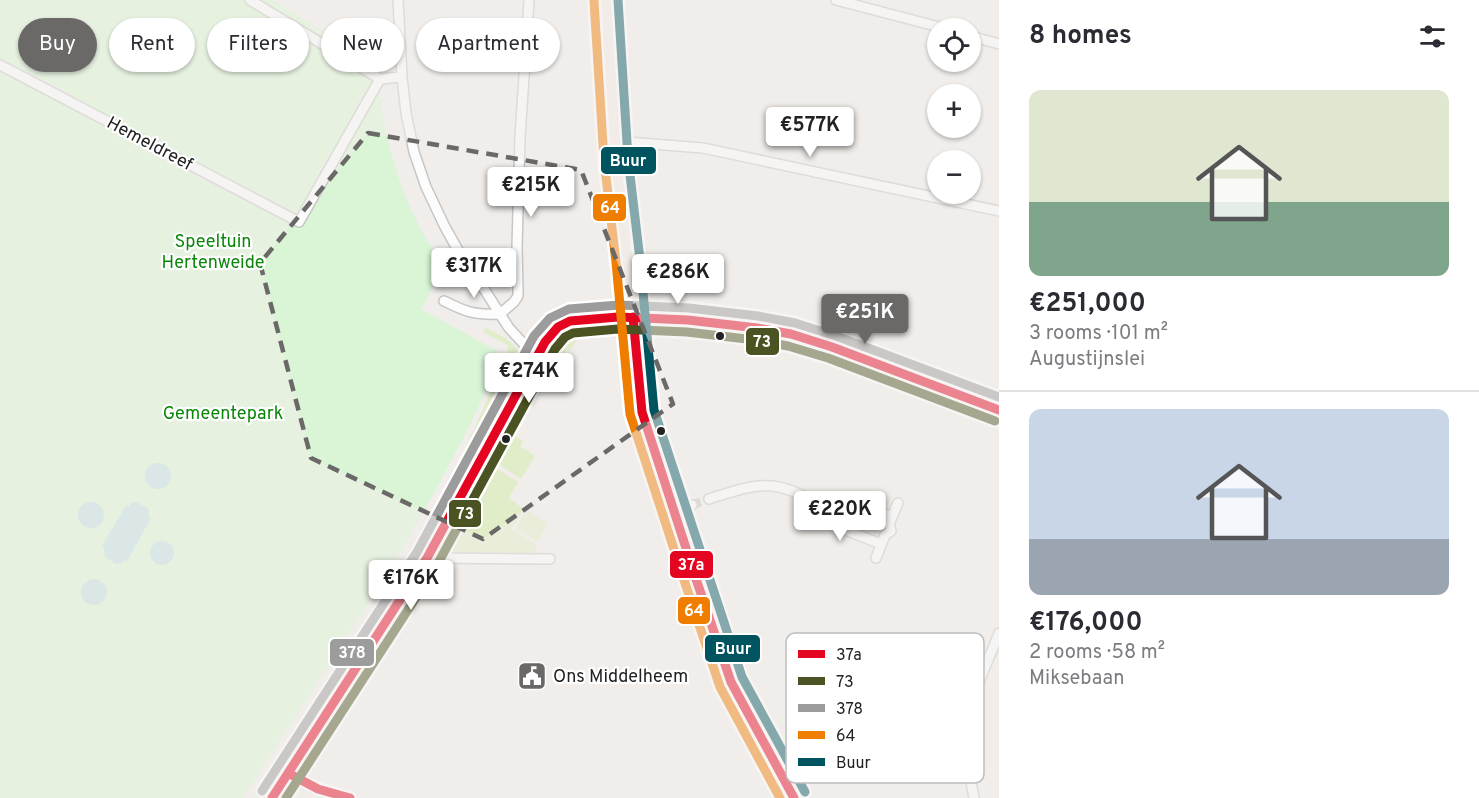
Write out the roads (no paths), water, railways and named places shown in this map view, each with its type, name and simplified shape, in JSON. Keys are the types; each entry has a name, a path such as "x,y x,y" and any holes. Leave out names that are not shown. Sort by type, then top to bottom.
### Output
{"main road":[{"path":"606,0 615,141 642,412 731,682 794,798"},
{"path":"272,798 427,558 550,334 570,321 633,317"}],"street":[{"path":"250,0 380,79 402,77"},
{"path":"398,0 402,77 410,133 426,186 459,252 509,328 537,358"},
{"path":"444,301 462,310 483,315 500,314 518,296 519,172 529,0"},
{"path":"836,0 927,24"},
{"path":"981,39 999,44"},
{"name":"Hemeldreef","path":"0,65 299,222 380,79"},
{"path":"615,141 703,148 999,211"},
{"path":"633,317 720,323 791,334 999,410"},
{"path":"709,499 749,487 772,486 832,509"},
{"path":"832,509 841,503 850,501 892,517"},
{"path":"876,558 885,535 891,531 889,524 898,503"},
{"path":"673,511 692,505"},
{"path":"832,509 834,519 843,529 881,544"},
{"path":"427,558 549,559"},
{"path":"984,671 999,633"},
{"path":"288,773 316,790 350,798"},
{"path":"971,783 974,798"}],"water":[{"path":"158,463 167,467 171,476 167,485 158,489 149,485 145,476 149,467"},
{"path":"91,502 100,506 104,515 100,524 91,528 82,524 78,515 82,506"},
{"path":"136,502 149,509 148,517 151,518 127,561 116,564 105,557 105,548 102,546 126,505 129,507 131,503"},
{"path":"162,541 167,542 173,548 173,558 167,564 162,565 157,564 151,558 150,553 151,548 157,542"},
{"path":"94,579 103,583 107,592 103,601 94,605 85,601 81,592 85,583"}],"tunnel":[{"path":"692,505 709,499"}],"place":[{"name":"Ons Middelheem","path":"532,676"}],"park label":[{"name":"Speeltuin Hertenweide","path":"213,251"},
{"name":"Gemeentepark","path":"223,413"}]}
